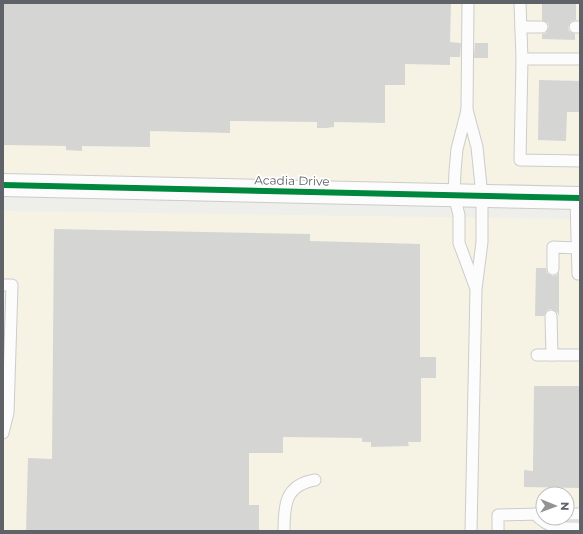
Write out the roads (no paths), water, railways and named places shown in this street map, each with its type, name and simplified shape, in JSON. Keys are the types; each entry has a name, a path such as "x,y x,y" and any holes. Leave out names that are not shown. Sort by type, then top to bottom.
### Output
{"street":[{"name":"Acadia Drive","path":"3,185 578,198"}],"lane":[{"path":"468,3 467,110 457,149 454,195 458,215 459,242 476,289"},
{"path":"520,3 522,59 520,160 580,161"},
{"path":"521,27 542,27"},
{"path":"522,59 580,59"},
{"path":"467,110 477,147 482,196 482,242 476,289 471,531"},
{"path":"578,198 577,248 578,274 580,274"},
{"path":"553,269 553,247 577,248"},
{"path":"3,285 12,285 8,413 3,433"},
{"path":"551,316 552,355"},
{"path":"537,355 580,355"},
{"path":"284,531 284,514 287,501 295,488 304,482 315,480"},
{"path":"498,531 498,515 535,514"},
{"path":"553,526 560,528 580,528"}]}
